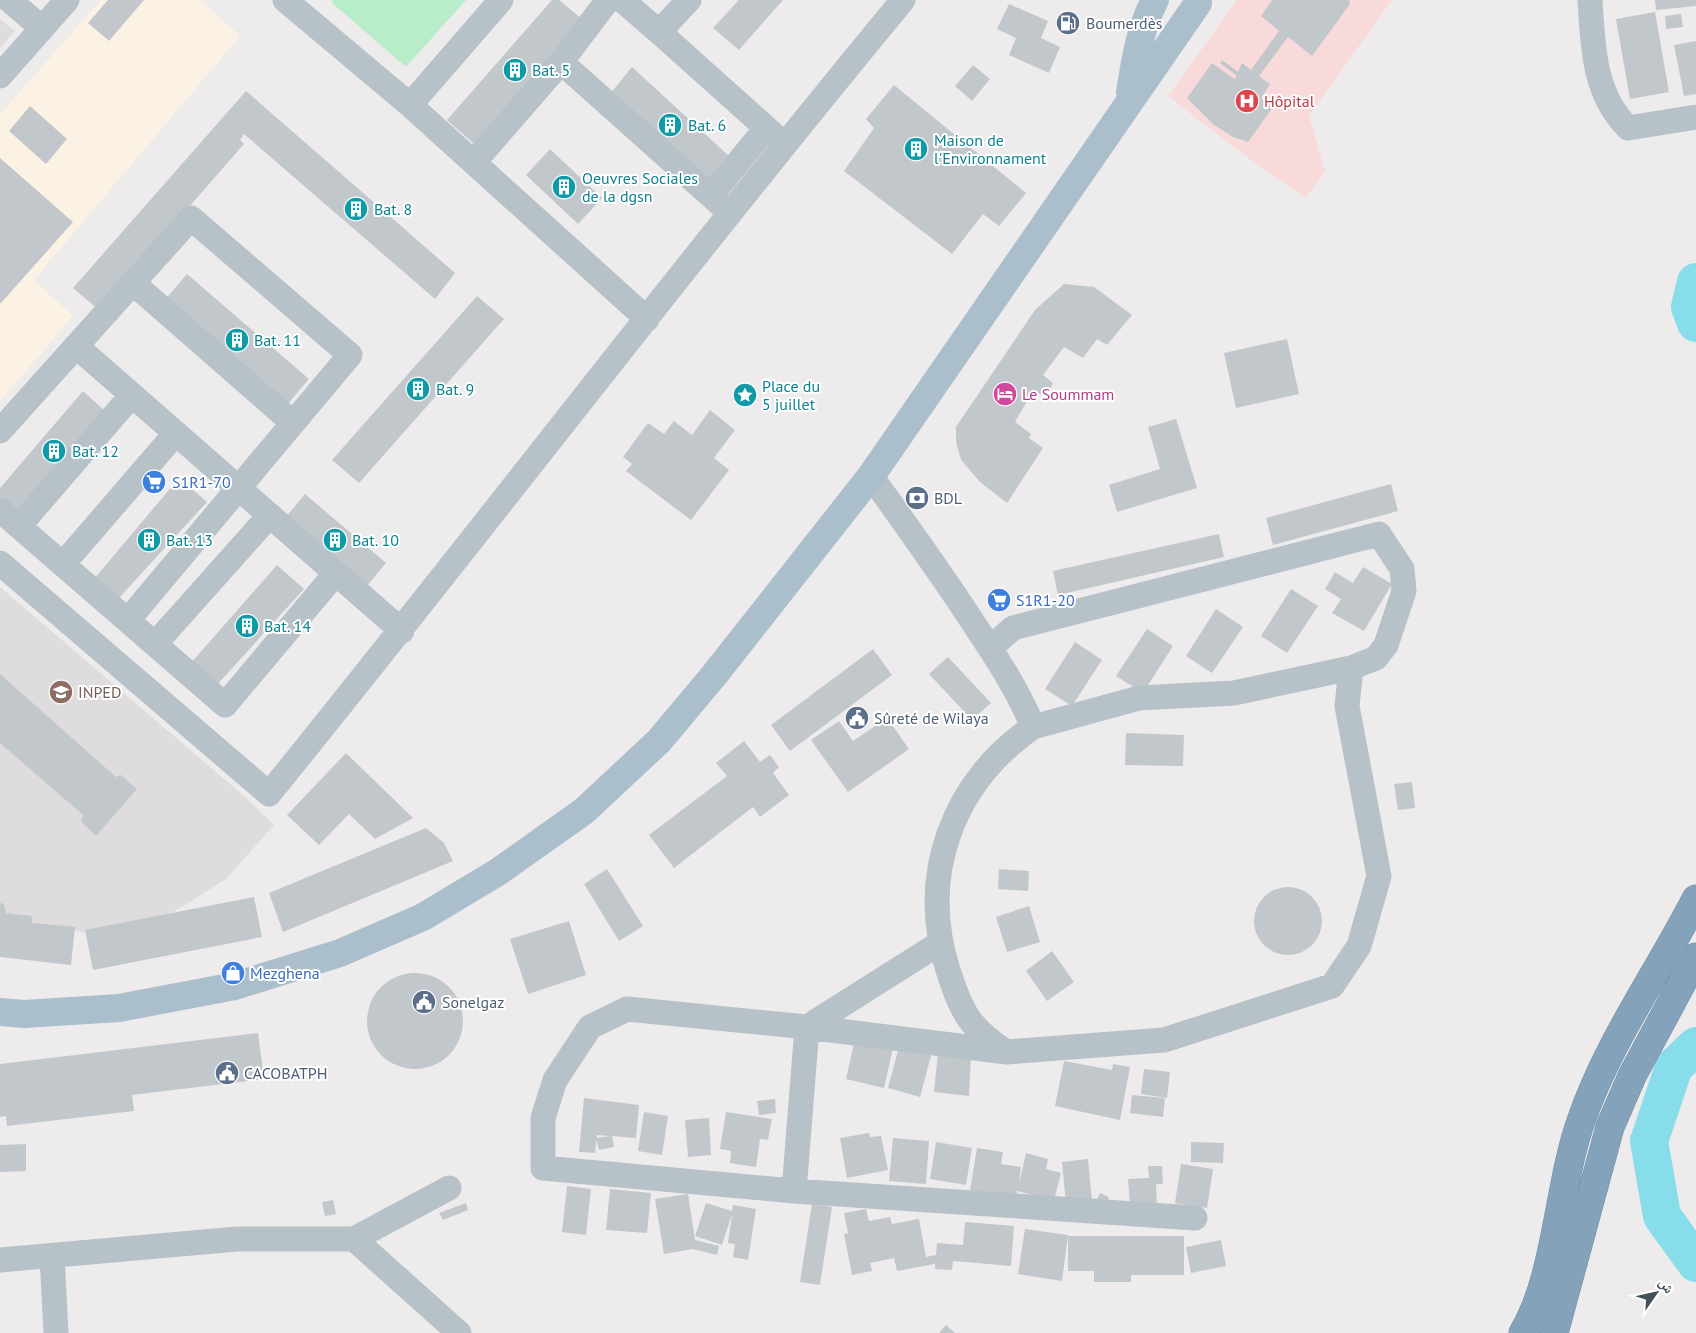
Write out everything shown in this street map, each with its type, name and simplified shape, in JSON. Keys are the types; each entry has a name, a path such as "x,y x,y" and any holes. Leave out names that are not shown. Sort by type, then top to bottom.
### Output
{"highway":[{"path":"1523,1333 1540,1296 1571,1153 1581,1120 1613,1046 1696,899"},
{"path":"1554,1333 1610,1127 1632,1076 1696,957"}],"main road":[{"path":"1129,104 1137,52 1148,13 1155,0"},
{"path":"1167,0 1181,6 1199,1"},
{"path":"0,1012 24,1014 119,1008 235,986 340,953 423,917 498,872 584,811 658,741 716,674 870,476 1199,1"}],"street":[{"path":"9,0 42,28"},
{"path":"0,76 67,0"},
{"path":"285,0 410,105 647,319"},
{"path":"410,105 501,0"},
{"path":"474,162 560,62 608,0"},
{"path":"622,0 775,136"},
{"path":"659,32 689,0"},
{"path":"711,196 775,136 903,0"},
{"path":"1590,0 1598,76 1616,116 1628,128 1696,117"},
{"path":"560,62 729,212"},
{"path":"0,563 269,794 402,630 647,319 729,212 775,136"},
{"path":"0,431 191,218 350,355 128,620"},
{"path":"133,283 293,423"},
{"path":"76,346 402,630"},
{"path":"19,526 132,395"},
{"path":"63,564 176,433"},
{"path":"870,476 936,565 990,648 1022,700 1033,727"},
{"path":"0,510 226,705 336,573"},
{"path":"155,644 270,515"},
{"path":"990,648 1013,628 1378,534 1402,569 1404,591 1386,645 1376,658 1351,668 1234,693 1139,698 1033,727 1012,741 974,784 956,814 944,846 938,885 936,918 940,943 956,996 968,1020 985,1038 1006,1052"},
{"path":"1195,1218 794,1191 543,1168 542,1118 555,1080 590,1027 627,1009 807,1027 1006,1052 1164,1040 1332,986 1359,946 1379,876 1347,706 1351,668"},
{"path":"807,1027 940,943"},
{"path":"794,1191 807,1027"},
{"path":"0,1260 237,1239 354,1239 449,1188"},
{"path":"354,1239 459,1333"},
{"path":"52,1256 56,1333"}],"shaded area":[{"path":"101,0 201,0 240,36 34,280 73,316 0,401 0,114"},
{"name":"Hôpital","path":"1237,0 1392,0 1309,116 1325,171 1306,198 1251,160 1168,96"},
{"path":"0,19 15,31 0,48"},
{"name":"INPED","path":"0,587 245,797 274,825 226,879 169,915 96,934 0,918"}],"green space":[{"path":"333,0 466,0 406,67 331,2"}],"building":[{"path":"108,0 144,0 109,41 88,23"},
{"name":"Bat. 5","path":"552,0 559,0 583,20 474,144 447,120"},
{"path":"739,0 783,0 739,50 713,28"},
{"path":"1272,0 1349,0 1350,4 1312,56 1288,37 1259,76 1270,84 1261,98 1273,107 1248,142 1233,137 1214,125 1187,98 1212,63 1234,79 1237,76 1220,63 1222,60 1238,72 1242,63 1251,70 1279,31 1261,16"},
{"path":"1655,0 1696,0 1696,6 1656,10"},
{"path":"1009,4 1048,21 1041,38 1060,47 1049,73 1009,55 1016,38 997,29"},
{"path":"1655,12 1669,92 1630,99 1616,19"},
{"path":"1681,14 1683,27 1666,29 1665,16"},
{"path":"1696,41 1696,94 1684,96 1674,45"},
{"path":"973,65 990,79 972,101 955,86"},
{"name":"Bat. 6","path":"632,67 730,157 708,182 610,94"},
{"name":"Maison de l'Environnament","path":"894,85 1026,193 999,226 983,214 952,254 844,171 874,128 866,119"},
{"name":"Bat. 8","path":"246,91 455,273 435,299 244,134 240,140 244,144 99,310 73,288"},
{"path":"30,106 67,139 46,164 9,131"},
{"name":"Oeuvres Sociales de la dgsn","path":"550,149 602,198 578,224 526,175"},
{"path":"0,158 73,222 1,303 0,303"},
{"name":"Bat. 11","path":"187,274 309,379 286,406 164,301"},
{"name":"Le Soummam","path":"1064,284 1094,287 1132,315 1107,345 1097,339 1083,358 1064,347 1043,375 1053,383 1047,397 1033,391 1015,422 1031,434 1029,438 1043,448 1007,503 980,482 961,460 956,442 956,427 1035,310"},
{"name":"Bat. 9","path":"477,296 504,319 359,483 332,460"},
{"path":"1287,339 1299,394 1236,408 1224,353"},
{"name":"Bat. 12","path":"83,391 108,414 21,515 0,497 0,488"},
{"path":"710,410 735,430 714,458 729,470 691,520 626,471 632,464 623,457 648,423 664,434 674,421 692,435"},
{"path":"1176,419 1197,488 1117,512 1109,485 1160,469 1148,427"},
{"name":"Bat. 13","path":"179,478 207,502 118,599 94,579"},
{"path":"1391,484 1398,511 1273,545 1266,518"},
{"name":"Bat. 10","path":"305,494 386,563 366,587 286,517"},
{"path":"1219,534 1224,557 1058,595 1053,571"},
{"name":"Bat. 14","path":"277,565 304,589 216,686 190,664"},
{"path":"1363,567 1392,584 1364,631 1332,613 1341,599 1325,589 1335,572 1353,583"},
{"path":"1291,589 1318,606 1287,653 1261,636"},
{"path":"1216,609 1243,627 1212,673 1186,656"},
{"path":"1147,629 1173,646 1143,693 1116,676"},
{"path":"1075,642 1102,660 1072,706 1045,689"},
{"path":"873,649 892,675 790,751 771,725"},
{"path":"948,657 991,703 972,720 929,674"},
{"path":"0,674 116,777 121,775 137,789 96,836 81,822 83,815 0,743"},
{"path":"887,718 909,749 848,792 811,740 839,721 853,741"},
{"path":"1126,733 1184,735 1183,766 1125,765"},
{"path":"744,741 760,762 770,755 779,767 773,773 789,795 760,817 753,807 674,868 649,835 727,776 716,763"},
{"path":"346,753 413,818 375,839 349,814 319,845 287,815"},
{"path":"1412,782 1415,808 1398,810 1394,784"},
{"path":"426,828 444,843 453,861 283,932 269,893"},
{"path":"607,869 643,926 619,941 584,884"},
{"path":"999,869 1029,871 1028,891 998,889"},
{"path":"1295,887 1307,893 1316,902 1322,914 1320,934 1312,945 1295,955 1281,955 1264,945 1256,934 1254,914 1264,897 1275,889"},
{"path":"254,897 262,937 93,970 85,930"},
{"path":"0,903 4,904 6,913 32,916 32,923 75,927 71,965 0,957"},
{"path":"1029,906 1040,942 1007,952 996,917"},
{"path":"569,921 586,975 528,994 510,939"},
{"path":"1052,951 1074,982 1047,1001 1026,971"},
{"path":"415,973 434,976 449,987 460,1002 463,1021 460,1040 449,1055 434,1066 415,1069 396,1066 381,1055 370,1040 367,1021 370,1002 381,987 396,976"},
{"path":"258,1033 264,1079 132,1095 134,1111 7,1126 6,1116 0,1117 0,1064"},
{"path":"855,1039 893,1048 884,1088 846,1079"},
{"path":"900,1043 932,1052 920,1097 888,1088"},
{"path":"938,1052 971,1056 969,1096 934,1092"},
{"path":"1064,1061 1112,1070 1113,1064 1130,1067 1120,1120 1055,1106"},
{"path":"1144,1069 1170,1072 1167,1098 1141,1094"},
{"path":"1132,1095 1165,1098 1163,1117 1130,1113"},
{"path":"584,1098 639,1105 636,1138 612,1136 614,1147 599,1150 596,1140 595,1153 579,1152","holes":["597,1135 610,1136 597,1138"]},
{"path":"775,1099 776,1113 759,1115 757,1101"},
{"path":"644,1112 668,1116 662,1155 638,1151"},
{"path":"726,1112 772,1119 768,1140 760,1139 756,1167 730,1163 731,1151 720,1149"},
{"path":"709,1118 711,1155 688,1157 685,1120"},
{"path":"869,1133 870,1137 881,1136 888,1170 847,1178 840,1138"},
{"path":"893,1138 929,1141 926,1184 889,1181"},
{"path":"936,1142 972,1148 966,1185 930,1179"},
{"path":"1191,1142 1224,1143 1223,1163 1191,1162"},
{"path":"26,1144 26,1171 0,1172 0,1145"},
{"path":"977,1148 1003,1152 1001,1164 1021,1167 1019,1185 1026,1153 1048,1159 1046,1169 1061,1173 1054,1200 1017,1191 1016,1198 970,1190"},
{"path":"1088,1159 1092,1200 1066,1203 1062,1162"},
{"path":"1181,1164 1213,1169 1207,1208 1175,1203"},
{"path":"1148,1166 1162,1166 1163,1184 1156,1184 1157,1206 1130,1207 1128,1179 1149,1178"},
{"path":"567,1186 591,1189 586,1235 562,1232"},
{"path":"610,1189 651,1193 647,1233 606,1230"},
{"path":"1100,1193 1109,1197 1103,1210 1094,1206"},
{"path":"688,1194 695,1240 719,1246 717,1255 693,1249 664,1254 655,1199"},
{"path":"333,1200 336,1214 325,1216 322,1202"},
{"path":"466,1203 468,1210 443,1220 439,1213"},
{"path":"706,1203 732,1211 733,1205 756,1209 748,1260 733,1257 735,1244 728,1243 732,1214 722,1245 695,1236"},
{"path":"812,1204 832,1207 820,1285 800,1282"},
{"path":"866,1209 869,1221 890,1217 892,1224 919,1219 926,1257 936,1255 937,1243 963,1245 965,1222 1014,1226 1011,1266 953,1261 952,1270 935,1269 935,1264 897,1271 894,1258 870,1263 872,1271 852,1275 844,1234 848,1233 844,1213"},
{"path":"1025,1229 1068,1235 1062,1281 1018,1274"},
{"path":"1068,1236 1184,1236 1184,1275 1131,1275 1131,1282 1094,1282 1094,1271 1068,1271"},
{"path":"1221,1240 1226,1266 1191,1273 1186,1247"},
{"path":"946,1325 955,1333 939,1333"}],"waterway":[{"path":"1696,282 1690,307 1696,323"},
{"path":"1696,1046 1674,1067 1649,1141 1662,1216 1696,1263"}],"place":[{"name":"Boumerdès","path":"1068,23"},
{"name":"Bat. 5","path":"515,70"},
{"name":"Hôpital","path":"1247,101"},
{"name":"Bat. 6","path":"670,125"},
{"name":"Maison de l'Environnament","path":"916,149"},
{"name":"Oeuvres Sociales de la dgsn","path":"564,187"},
{"name":"Bat. 8","path":"356,209"},
{"name":"Bat. 11","path":"237,340"},
{"name":"Bat. 9","path":"418,389"},
{"name":"Le Soummam","path":"1005,394"},
{"name":"Place du 5 juillet","path":"745,395"},
{"name":"Bat. 12","path":"54,451"},
{"name":"S1R1-70","path":"154,482"},
{"name":"BDL","path":"917,498"},
{"name":"Bat. 13","path":"149,540"},
{"name":"Bat. 10","path":"335,540"},
{"name":"S1R1-20","path":"999,600"},
{"name":"Bat. 14","path":"247,626"},
{"name":"INPED","path":"61,692"},
{"name":"Sûreté de Wilaya","path":"857,718"},
{"name":"Mezghena","path":"233,973"},
{"name":"Sonelgaz","path":"424,1002"},
{"name":"CACOBATPH","path":"227,1073"}]}
